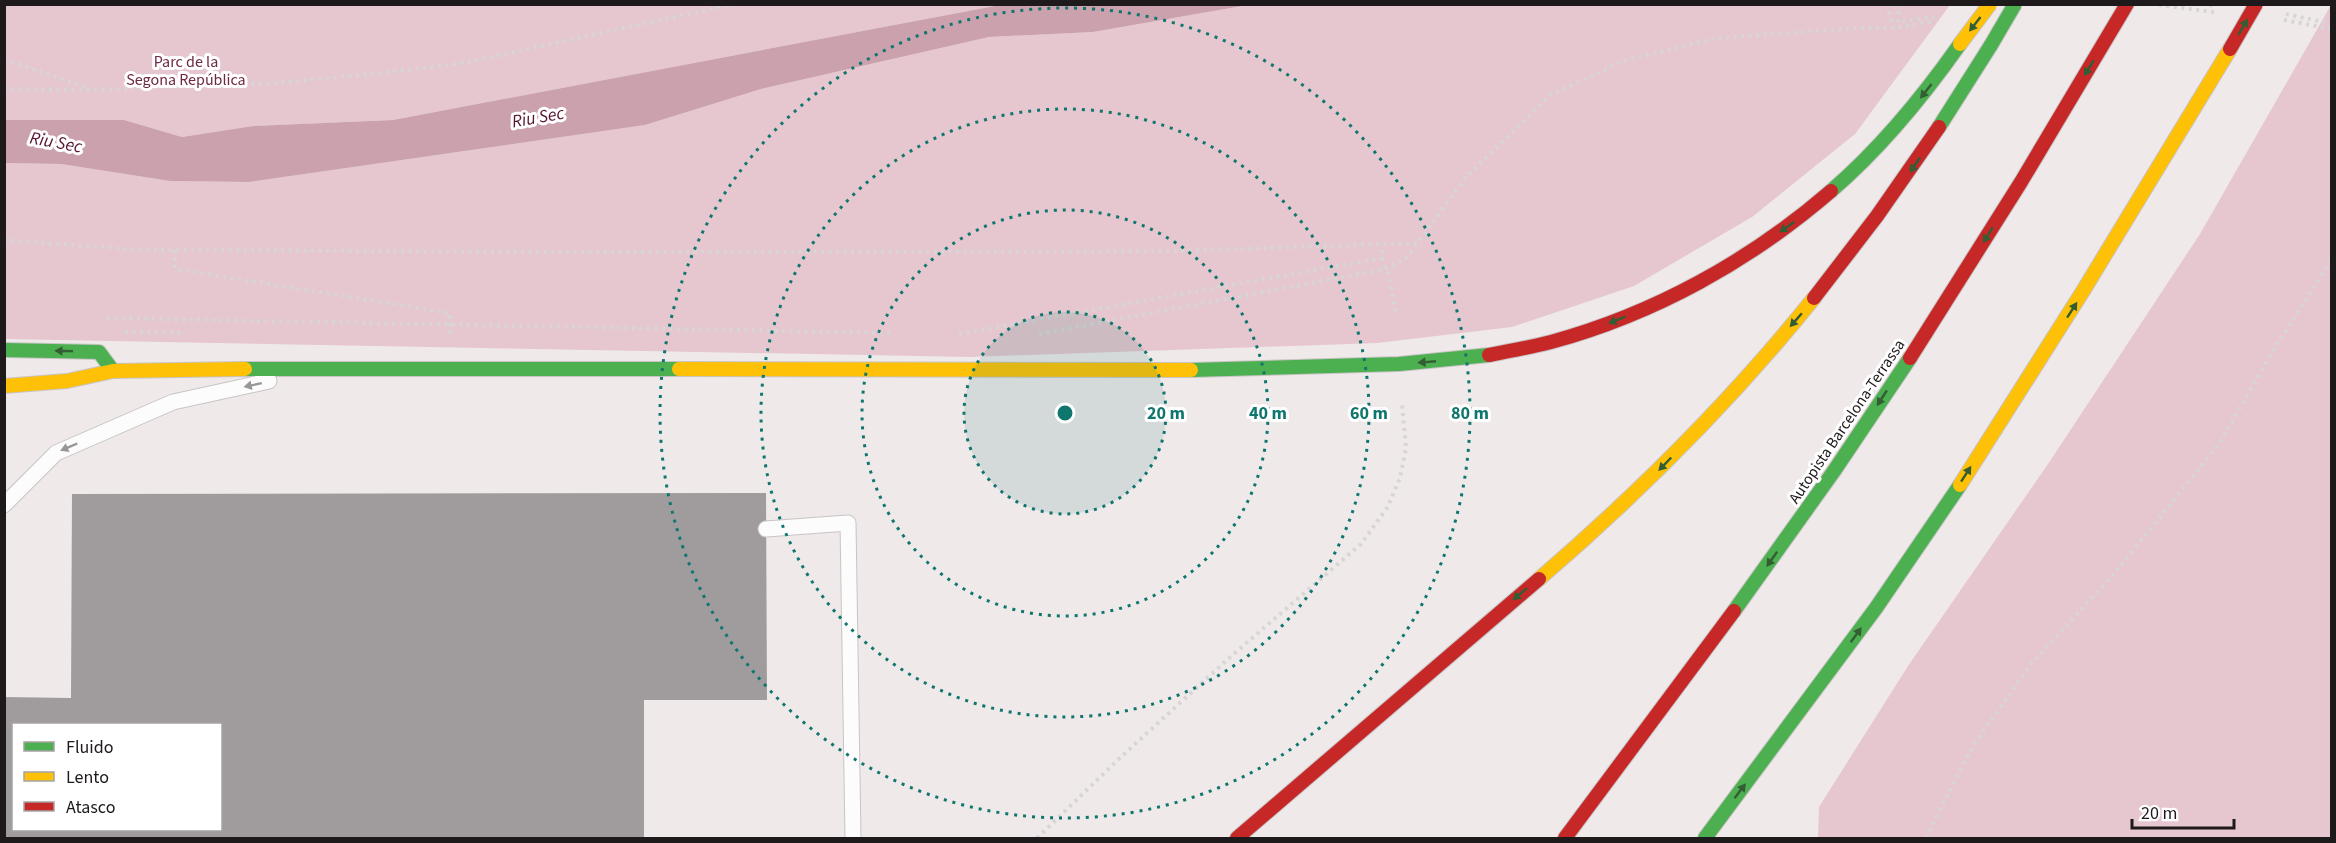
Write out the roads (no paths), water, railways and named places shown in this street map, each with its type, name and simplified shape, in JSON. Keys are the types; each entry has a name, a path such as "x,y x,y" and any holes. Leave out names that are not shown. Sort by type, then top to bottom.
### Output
{"main road":[{"path":"4,386 67,381 113,371 331,368 1223,370 1399,364 1480,357 1551,342 1612,322 1681,292 1744,256 1801,217 1890,135 1928,89 1990,4"},
{"path":"1237,838 1559,561 1654,474 1742,383 1823,289 1894,194 1946,119 2015,4"},
{"name":"Autopista Barcelona-Terrassa","path":"1565,838 1765,569 1835,469 1989,234 2127,4"},
{"path":"1705,838 1858,632 1930,530 2085,291 2256,4"},
{"path":"4,350 99,352 113,371"}],"lane":[{"path":"4,505 56,453 173,402 331,368"},
{"path":"766,529 848,523 853,838"}],"water":[{"name":"Riu Sec","path":"1000,5 1248,5 1093,32 989,37 761,89 645,125 249,182 170,181 61,164 5,163 5,120 124,120 182,137 253,126 393,120"}],"park label":[{"name":"Parc de la Segona República","path":"186,70"}]}
